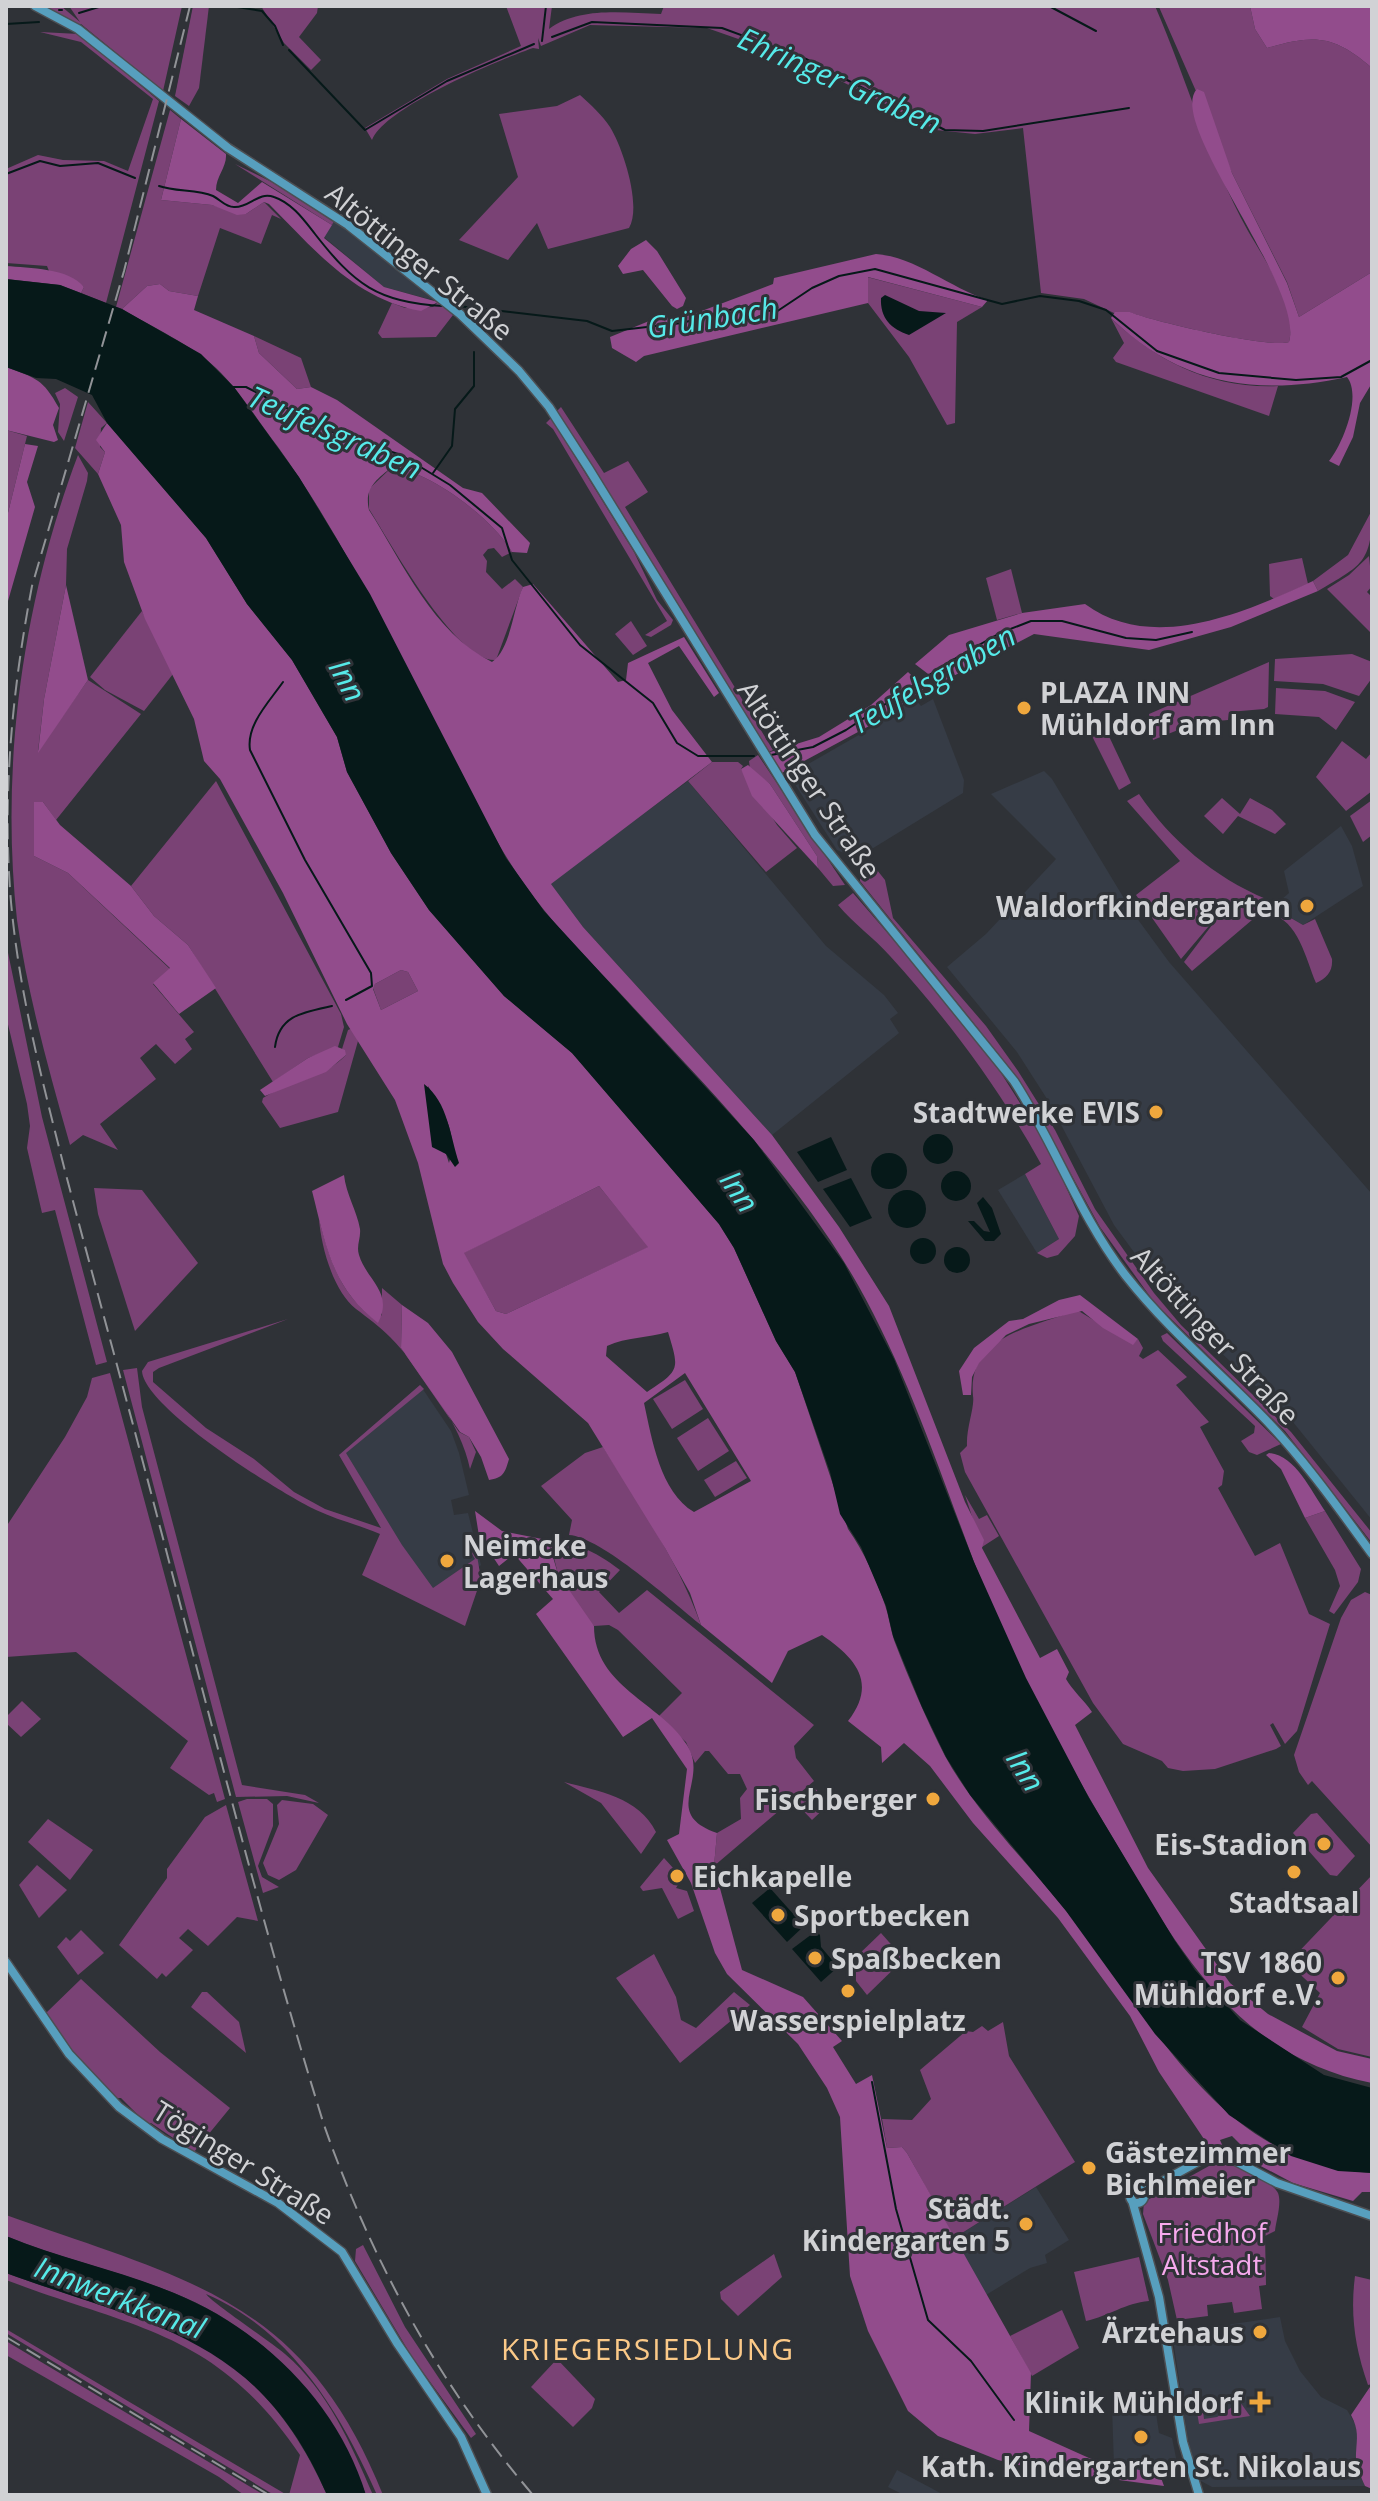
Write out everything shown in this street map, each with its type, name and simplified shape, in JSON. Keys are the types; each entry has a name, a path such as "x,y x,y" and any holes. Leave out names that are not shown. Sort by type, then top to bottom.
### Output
{"main road":[{"name":"Altöttinger Straße","path":"35,6 78,29 228,148 348,225 442,299 502,352 549,407 815,835 995,1054 1038,1119 1095,1231 1124,1273 1167,1324 1288,1444 1372,1554"},
{"name":"Töginger Straße","path":"6,1962 69,2054 119,2107 162,2139 291,2211 342,2252 461,2437 487,2495"},
{"path":"1199,2495 1183,2442 1165,2329 1137,2214 1138,2198 1196,2162 1222,2154 1277,2183 1372,2216"}],"shaded area":[{"path":"1250,6 1372,6 1372,68 1346,49 1323,40 1311,39 1267,48 1255,29"},
{"path":"1197,89 1204,92 1232,173 1287,283 1299,317 1372,272 1372,383 1360,403 1353,437 1339,466 1329,461 1345,432 1352,407 1351,385 1347,377 1281,386 1220,380 1164,358 1111,318 1115,312 1130,312 1236,338 1289,342 1288,317 1277,284 1200,135 1192,107"},
{"path":"181,119 226,154 216,190 238,203 262,182 332,225 324,238 384,287 438,302 421,311 375,296 337,270 264,202 246,214 237,215 212,205 161,200"},
{"path":"334,221 436,301 384,287 324,237"},
{"path":"646,240 657,251 686,298 683,306 677,309 672,306 643,270 623,274 618,266 631,249"},
{"path":"876,254 905,261 988,300 982,307 868,277 868,303 644,356 636,362 612,348 610,337 654,319 691,315 773,284 774,278"},
{"path":"6,266 59,273 84,287 81,293 60,285 6,279"},
{"path":"160,284 169,291 198,296 194,310 254,336 259,353 297,389 311,387 337,400 463,488 482,493 530,543 527,553 512,552 476,511 442,487 408,471 392,467 370,490 369,510 407,574 436,615 471,649 492,662 498,656 508,638 523,587 533,584 618,682 626,680 628,663 684,637 719,693 714,697 679,646 648,663 672,710 712,762 551,884 583,927 772,1135 839,1227 889,1306 965,1502 984,1540 982,1548 1040,1658 1057,1649 1069,1672 1066,1679 1092,1712 1075,1725 1148,1868 1230,1983 1268,2014 1337,2051 1372,2059 1372,2083 1326,2070 1286,2051 1251,2026 1220,1997 1167,1928 1079,1780 1022,1673 989,1600 907,1386 858,1285 778,1169 716,1096 562,931 519,877 477,805 328,524 241,396 206,360 122,309 147,286"},
{"path":"6,367 32,377 48,391 59,408 53,425 58,440 54,442 6,430"},
{"path":"107,423 206,538 247,604 292,660 337,737 347,772 391,853 429,910 504,996 572,1053 719,1224 734,1248 776,1341 795,1372 848,1529 878,1585 894,1640 912,1684 957,1777 1096,1949 1158,2036 1192,2077 1229,2114 1271,2143 1318,2164 1372,2173 1372,2192 1362,2192 1353,2201 1293,2183 1238,2154 1243,2147 1232,2136 1220,2140 1224,2149 1212,2151 1159,2072 1130,2016 1058,1918 973,1823 930,1766 904,1743 882,1763 881,1747 848,1721 857,1707 862,1683 853,1662 822,1635 788,1651 772,1683 701,1625 690,1593 665,1548 588,1423 503,1349 478,1322 443,1264 418,1163 395,1100 347,1024 283,893 220,779 204,761 194,719 145,619 124,562 121,525 98,474 105,452 96,440","holes":["401,970 408,972 418,991 381,1010 373,989 375,984","428,1086 451,1132 449,1163 446,1154 432,1142","599,1186 648,1247 506,1314 496,1311 464,1253","668,1332 674,1368 666,1379 647,1392 606,1356 607,1346","685,1373 751,1481 694,1512 673,1492 654,1448 644,1403"]},
{"path":"25,444 38,446 27,482 35,507 6,608 6,521"},
{"path":"1313,581 1318,591 1231,627 1149,650 1034,634 940,683 915,664 949,635 1022,613 1085,604 1112,619 1140,626 1169,627 1229,615"},
{"path":"66,585 88,680 38,753 44,699"},
{"path":"908,672 925,688 884,718 780,774 767,753 819,737 871,705"},
{"path":"914,698 921,706 933,699 964,780 963,793 870,850 846,854 837,850 789,775 871,728"},
{"path":"748,765 770,784 817,856 818,868 752,796 741,769"},
{"path":"1044,771 1052,779 1131,910 1169,962 1372,1194 1372,1520 1293,1422 1205,1337 1159,1286 1114,1225 1049,1102 1017,1052 947,967 986,934 1056,859 991,794"},
{"path":"688,781 826,946 884,995 898,1013 890,1019 899,1033 772,1135 583,927 550,883"},
{"path":"34,802 43,802 60,825 131,886 154,916 188,945 216,988 179,1014 153,983 170,968 68,873 34,856"},
{"path":"1341,826 1352,846 1363,886 1303,925 1273,907 1289,893 1284,871"},
{"path":"335,1046 345,1050 346,1055 326,1072 265,1096 260,1090 308,1058"},
{"path":"1025,1174 1059,1239 1037,1253 998,1190"},
{"path":"344,1175 360,1229 359,1255 378,1287 383,1303 378,1323 362,1309 340,1280 327,1247 312,1191"},
{"path":"1080,1295 1138,1339 1133,1345 1103,1328 1082,1311 1029,1324 1006,1335 979,1363 972,1377 971,1395 963,1395 959,1371 974,1348 1009,1321 1023,1319 1059,1300"},
{"path":"402,1305 428,1323 452,1352 509,1459 505,1471 497,1478 489,1480 481,1457 469,1437 460,1432 401,1348"},
{"path":"420,1385 451,1431 459,1453 469,1495 451,1500 454,1515 468,1513 481,1565 433,1604 339,1455"},
{"path":"1269,1453 1287,1460 1294,1467 1325,1511 1305,1518 1281,1469 1266,1455"},
{"path":"475,1511 502,1531 542,1539 550,1547 558,1574 594,1626 597,1647 605,1664 616,1679 675,1730 687,1745 693,1758 689,1806 692,1816 700,1825 717,1833 714,1866 742,1970 803,1997 842,2041 833,2047 856,2084 872,2075 887,2148 902,2147 907,2153 1031,2373 1029,2431 1089,2458 1160,2475 1164,2486 1036,2469 998,2460 938,2436 908,2411 868,2331 850,2276 840,2117 827,2088 798,2044 727,1974 715,1953 691,1883 667,1840 679,1834 687,1769 652,1718 623,1737 536,1614 553,1599 514,1554 499,1566 479,1536"},
{"path":"1036,2187 1069,2240 1045,2255 1047,2263 1030,2268 986,2295 954,2238"},
{"name":"Klinik Mühldorf","path":"1280,2317 1285,2341 1300,2371 1321,2397 1347,2410 1357,2427 1361,2475 1365,2486 1212,2487 1199,2480 1188,2439 1172,2333"},
{"path":"1372,2384 1372,2489 1365,2486 1357,2465 1357,2438 1351,2415"},
{"name":"Kath. Kindergarten St. Nikolaus","path":"1154,2400 1159,2433 1172,2438 1178,2468 1158,2474 1114,2466 1112,2406"},
{"path":"897,2470 944,2495 904,2495 888,2487"}],"green space":[{"path":"42,6 61,6 80,22 69,6 182,6 163,91 81,24 77,25"},
{"path":"193,6 209,6 199,88 189,106 175,96"},
{"path":"261,6 318,6 317,13 299,37 321,60 311,70 284,43"},
{"path":"506,6 552,6 549,29 589,14 661,14 664,6 1155,6 1221,176 1284,300 1291,329 1289,342 1259,342 1210,333 1129,312 1114,313 1084,299 1041,293 1023,128 975,134 936,130 804,62 707,28 590,25 541,46 538,38 539,49 533,48 445,86 398,113 381,127 372,140 365,128 447,79 521,46"},
{"path":"1250,6 1255,29 1267,48 1311,39 1323,40 1346,49 1372,68 1372,272 1299,317 1287,282 1232,173 1159,7"},
{"path":"40,32 79,34 159,101 106,303 81,293 84,287 73,279 49,271 47,266 6,263 6,169 38,155 63,160 104,161 128,171 153,99 81,42"},
{"path":"580,95 607,123 620,149 632,192 629,228 548,249 537,223 508,260 459,240 518,177 499,114 557,106"},
{"path":"170,110 181,119 161,200 212,205 246,214 264,202 281,219 272,215 261,244 220,228 198,296 169,291 160,284 147,286 122,309 116,307"},
{"path":"235,164 292,192 334,221 332,225"},
{"path":"867,277 982,307 957,322 955,423 947,425 909,357 868,303"},
{"path":"438,302 453,315 436,337 382,338 378,333 392,303 405,308 433,307"},
{"path":"1111,318 1147,348 1187,370 1231,383 1278,386 1269,416 1116,362 1113,358 1124,343"},
{"path":"254,336 301,358 311,387 297,389 259,353"},
{"path":"65,388 78,397 64,441 58,432 60,404 55,393"},
{"path":"88,402 107,423 101,428 100,447 105,452 98,474 75,448"},
{"path":"561,407 604,473 628,461 648,492 625,507 773,750 767,753 557,411"},
{"path":"551,418 634,552 657,600 673,620 671,625 651,637 645,635 667,621 553,429 546,423"},
{"path":"6,430 27,436 6,521"},
{"path":"78,455 88,473 87,481 67,549 66,585 44,699 38,751 88,680 141,714 56,820 43,802 34,802 34,856 68,873 170,969 153,984 194,1032 185,1039 192,1049 175,1064 156,1044 140,1058 156,1079 100,1124 118,1150 83,1135 70,1145 27,977 17,920 12,861 14,743 20,684 43,567"},
{"path":"392,467 442,487 476,511 512,552 502,557 494,548 483,555 487,561 486,572 502,589 515,579 523,587 496,660 480,656 444,622 425,598 369,509 369,489"},
{"path":"1372,510 1370,541 1362,561 1318,591 1313,581 1348,555"},
{"path":"1369,556 1372,586 1367,592 1372,597 1372,634 1327,589 1349,575"},
{"path":"1302,558 1308,584 1274,599 1270,596 1269,564"},
{"path":"1011,569 1022,613 997,620 986,578"},
{"path":"142,611 173,674 144,711 105,690 90,677"},
{"path":"631,621 647,646 633,655 615,634"},
{"path":"1352,654 1372,662 1372,678 1359,696 1323,684 1274,681 1275,659"},
{"path":"1269,662 1268,707 1229,712 1228,720 1184,724 1183,728 1153,740 1149,714"},
{"path":"1276,688 1325,691 1355,702 1336,730 1319,717 1275,714"},
{"path":"1106,730 1131,783 1119,790 1092,736"},
{"path":"1342,741 1366,759 1372,752 1372,791 1346,811 1316,777"},
{"path":"758,755 845,885 833,886 818,868 817,856 770,784 750,769 749,761"},
{"path":"712,762 738,762 743,766 741,769 777,825 797,848 766,872 688,781"},
{"path":"216,781 341,1014 344,1027 338,1047 308,1058 273,1082 188,945 154,916 131,886"},
{"path":"1139,794 1165,827 1211,869 1266,899 1265,903 1303,925 1315,919 1332,959 1326,976 1316,983 1297,937 1282,919 1272,914 1259,914 1192,971 1184,962 1231,900 1181,959 1136,895 1180,861 1127,801"},
{"path":"1222,798 1240,814 1250,798 1272,810 1286,824 1275,834 1238,816 1223,834 1204,816"},
{"path":"1372,800 1372,835 1363,842 1350,816"},
{"path":"867,867 877,870 885,880 893,918 986,1026 1018,1071 1055,1130 1095,1209 1154,1293 1181,1325 1291,1432 1372,1533 1372,1543 1285,1431 1154,1302 1100,1227 1020,1081 860,881 860,874"},
{"path":"853,893 980,1040 1048,1147 1079,1216 1075,1236 1058,1255 1047,1258 1037,1253 1059,1239 1025,1174 1041,1164 1008,1109 953,1030 890,956 838,905"},
{"path":"6,943 42,1117 107,1362 96,1365 55,1210 42,1213 27,1148 30,1126 27,1104 6,1016"},
{"path":"401,970 408,972 418,991 381,1010 373,988 375,984"},
{"path":"353,1028 358,1041 338,1112 280,1128 262,1102 263,1098 337,1063 346,1055 342,1049 348,1030"},
{"path":"599,1186 649,1247 506,1314 496,1311 463,1253"},
{"path":"94,1188 142,1190 198,1263 135,1331 98,1214"},
{"path":"319,1219 338,1275 363,1310 375,1320 382,1315 382,1288 402,1305 401,1348 405,1354 341,1291 322,1242"},
{"path":"1077,1310 1133,1344 1138,1339 1143,1348 1139,1356 1143,1359 1158,1350 1187,1377 1176,1385 1209,1422 1200,1427 1224,1471 1222,1485 1218,1488 1255,1556 1280,1543 1309,1614 1330,1624 1297,1731 1285,1744 1273,1723 1270,1725 1281,1746 1276,1749 1215,1769 1183,1771 1168,1768 1162,1761 1123,1744 1093,1703 965,1472 960,1453 967,1446 974,1376 980,1359 1006,1337"},
{"path":"288,1319 159,1368 153,1372 153,1382 206,1428 254,1459 294,1492 325,1509 381,1528 339,1455 420,1385 424,1389 346,1453 402,1545 433,1588 475,1559 466,1544 474,1538 481,1579 465,1626 362,1575 380,1534 316,1510 216,1448 165,1406 149,1387 142,1371 148,1362"},
{"path":"1167,1333 1281,1444 1257,1455 1249,1452 1241,1441 1254,1433 1255,1426 1163,1341 1161,1336"},
{"path":"405,1354 438,1398 451,1421"},
{"path":"137,1368 142,1407 242,1785 305,1795 319,1803 287,1796 236,1797 123,1370"},
{"path":"110,1373 225,1799 217,1802 214,1793 209,1795 170,1768 188,1741 76,1652 6,1657 6,1527 65,1437 87,1397 92,1378"},
{"path":"685,1380 703,1409 672,1429 653,1399"},
{"path":"708,1418 729,1451 698,1471 677,1438"},
{"path":"451,1421 459,1432 469,1437 476,1452 470,1469 465,1452"},
{"path":"603,1447 669,1556 701,1625 618,1559 583,1539 569,1535 572,1520 541,1486 585,1453"},
{"path":"736,1461 747,1478 715,1497 704,1480"},
{"path":"965,1495 979,1519 987,1515 999,1536 982,1547"},
{"path":"1325,1511 1361,1569 1358,1582 1334,1614 1329,1611 1340,1586 1335,1570 1305,1518"},
{"path":"542,1539 583,1548 610,1563 620,1570 599,1592 619,1613 647,1590 814,1725 794,1746 796,1758 814,1781 714,1866 717,1833 741,1819 740,1798 747,1789 740,1774 728,1774 709,1751 705,1751 695,1763 686,1742 658,1717 682,1693 618,1630 609,1625 594,1626 588,1621 558,1574 552,1550"},
{"path":"1365,1592 1372,1595 1372,1847 1312,1781 1308,1785 1299,1772 1294,1755 1341,1618 1351,1600"},
{"path":"22,1701 41,1719 21,1737 6,1723 6,1717"},
{"path":"564,1782 616,1797 649,1820 656,1832 641,1854 601,1803"},
{"path":"813,1786 829,1804 812,1820 795,1802"},
{"path":"267,1799 273,1804 273,1826 258,1866 262,1877 279,1887 263,1893 238,1802"},
{"path":"282,1800 313,1804 328,1815 296,1870 279,1880 268,1875 263,1863 279,1824 277,1805"},
{"path":"226,1805 258,1921 237,1917 208,1946 188,1929 179,1938 193,1950 166,1977 162,1973 157,1979 119,1945 167,1878 167,1869 205,1817"},
{"name":"Eis-Stadion","path":"1317,1813 1355,1856 1337,1876 1330,1875 1293,1833 1311,1814"},
{"path":"48,1819 93,1850 70,1880 28,1842"},
{"path":"664,1858 674,1869 670,1873 679,1883 676,1888 687,1891 694,1911 678,1919 662,1888 643,1891 640,1887"},
{"path":"37,1865 67,1890 39,1918 19,1885"},
{"name":"TSV 1860 Mühldorf e.V.","path":"1372,1875 1372,2057 1338,2049 1302,2027 1320,1993 1288,1963"},
{"path":"81,1930 104,1953 78,1975 57,1947 66,1937 70,1941"},
{"path":"881,1933 904,1959 867,1995 856,1981 855,1958"},
{"path":"654,1954 676,1997 681,2020 696,2028 734,1992 750,2005 680,2063 616,1978"},
{"path":"81,1979 160,2052 230,2108 194,2152 151,2123 147,2124 121,2098 115,2098 53,2025 46,2013"},
{"path":"202,1992 207,1992 239,2022 246,2053 191,2007"},
{"path":"1003,2022 1009,2056 1075,2162 954,2238 907,2153 902,2147 887,2148 882,2119 912,2120 931,2099 920,2070 966,2031 973,2032 982,2026 988,2031"},
{"name":"Friedhof Altstadt","path":"1218,2161 1251,2173 1269,2183 1278,2193 1275,2231 1265,2236 1266,2285 1259,2286 1262,2309 1234,2313 1232,2302 1207,2305 1208,2316 1177,2320 1168,2280 1143,2214 1144,2202"},
{"path":"6,2215 184,2280 233,2306 277,2337 316,2377 352,2429 383,2495 377,2495 347,2435 330,2406 310,2378 264,2330 237,2310 206,2294 285,2354 314,2384 347,2438 373,2495 366,2495 352,2461 315,2400 292,2373 238,2327 174,2293 6,2236"},
{"path":"363,2245 405,2327 476,2434 471,2438 412,2357 355,2261 356,2249"},
{"path":"774,2254 782,2277 738,2316 721,2299 720,2292"},
{"path":"1139,2257 1149,2301 1086,2321 1074,2272"},
{"path":"6,2273 154,2324 195,2343 233,2367 267,2399 298,2441 327,2495 289,2495 300,2455 269,2414 237,2382 204,2358 134,2324 6,2280"},
{"path":"1355,2276 1372,2280 1372,2384 1368,2385 1355,2331"},
{"path":"1062,2310 1079,2348 1032,2376 1010,2336"},
{"path":"6,2329 287,2495 274,2495 6,2333"},
{"path":"6,2341 264,2495 244,2495 219,2477 6,2355"},
{"path":"557,2359 595,2399 592,2408 573,2427 531,2387"},
{"path":"1240,2402 1250,2416 1199,2424 1197,2412 1203,2411 1204,2419 1217,2417"}],"water":[{"name":"Inn","path":"6,279 60,285 122,309 201,354 234,387 299,477 370,594 506,858 544,911 754,1140 844,1263 894,1359 974,1562 1026,1678 1089,1798 1175,1941 1195,1970 1240,2020 1324,2075 1372,2088 1372,2173 1338,2171 1291,2156 1229,2115 1155,2034 1066,1911 970,1795 946,1757 922,1707 861,1547 840,1514 830,1472 795,1372 776,1341 734,1248 719,1224 572,1053 504,996 429,910 391,853 347,772 337,737 292,660 247,604 206,538 107,423 92,395 56,379 36,378 6,367"},
{"path":"885,295 919,311 946,313 909,335 897,330 885,317 881,298"},
{"path":"424,1084 438,1100 447,1120 459,1163 455,1167 446,1154 432,1147"},
{"path":"938,1134 949,1138 953,1149 949,1160 938,1164 927,1160 923,1149 927,1138"},
{"path":"831,1137 847,1170 818,1182 797,1152"},
{"path":"889,1153 902,1158 907,1171 902,1184 889,1189 876,1184 871,1171 876,1158"},
{"path":"956,1171 967,1175 971,1186 967,1197 956,1201 945,1197 941,1186 945,1175"},
{"path":"851,1178 872,1218 850,1227 823,1189"},
{"path":"907,1190 920,1196 926,1209 920,1222 907,1228 894,1222 888,1209 894,1196"},
{"path":"983,1197 992,1208 1001,1234 994,1241 985,1241 968,1221 974,1221 984,1231 990,1232 977,1203"},
{"path":"923,1238 933,1241 936,1251 933,1261 923,1264 913,1261 910,1251 913,1241"},
{"path":"957,1247 966,1251 970,1260 966,1269 957,1273 948,1269 944,1260 948,1251"},
{"name":"Sportbecken","path":"770,1888 804,1926 787,1942 752,1903"},
{"name":"Spaßbecken","path":"816,1931 820,1935 821,1947 838,1967 821,1982 792,1949"},
{"name":"Innwerkkanal","path":"6,2236 174,2293 237,2327 266,2348 316,2400 337,2430 366,2495 327,2495 300,2442 269,2401 234,2369 195,2344 108,2308 6,2273"}],"waterway":[{"name":"Ehringer Graben","path":"79,13 102,6"},
{"name":"Ehringer Graben","path":"231,6 262,11 275,26 283,45"},
{"path":"542,41 546,6"},
{"path":"1049,6 1096,31"},
{"name":"Ehringer Graben","path":"6,24 39,22"},
{"name":"Ehringer Graben","path":"552,37 592,22 722,28 806,59 945,130 983,131 1129,108"},
{"name":"Ehringer Graben","path":"289,50 365,130 447,81 534,44"},
{"name":"Grünbach","path":"6,174 40,161 60,166 98,163 135,178"},
{"name":"Grünbach","path":"159,186 207,194 234,207 263,196 274,197 297,212 342,266 369,288 401,301 443,306"},
{"name":"Grünbach","path":"458,306 587,321 612,331 682,323 737,308 751,307 776,312 812,288 839,276 875,269 1002,304 1040,296 1079,301 1106,310 1157,351 1219,373 1296,380 1341,377 1372,360"},
{"path":"433,473 452,446 455,409 474,386 474,352"},
{"name":"Teufelsgraben","path":"233,387 246,387 337,434 401,455 450,485 502,528 512,560 580,645 653,703 677,743 698,756 754,756"},
{"name":"Teufelsgraben","path":"771,755 813,747 846,730 949,662 1000,633 1031,621 1062,621 1126,638 1156,640 1192,632"},
{"path":"283,682 255,723 250,750 305,860 371,973 372,986 346,1000"},
{"path":"275,1047 277,1036 287,1022 303,1013 332,1006"},
{"path":"872,2082 896,2209 928,2320 971,2361 1014,2420"}],"railway":[{"path":"190,6 124,271 32,586 14,704 8,783 8,862 15,936 32,1036 64,1167 255,1888 324,2125 364,2225 411,2320 467,2410 533,2495"},
{"path":"6,2337 269,2495"}],"place":[{"name":"PLAZA INN Mühldorf am Inn","path":"1024,708"},
{"name":"Waldorfkindergarten","path":"1307,906"},
{"name":"Stadtwerke EVIS","path":"1156,1112"},
{"name":"Neimcke Lagerhaus","path":"447,1561"},
{"name":"Fischberger","path":"933,1799"},
{"name":"Eis-Stadion","path":"1324,1844"},
{"name":"Stadtsaal","path":"1294,1872"},
{"name":"Eichkapelle","path":"677,1876"},
{"name":"Sportbecken","path":"778,1915"},
{"name":"Spaßbecken","path":"815,1958"},
{"name":"TSV 1860 Mühldorf e.V.","path":"1338,1978"},
{"name":"Wasserspielplatz","path":"848,1991"},
{"name":"Gästezimmer Bichlmeier","path":"1089,2168"},
{"name":"Städt. Kindergarten 5","path":"1026,2224"},
{"name":"Ärztehaus","path":"1260,2332"},
{"name":"Klinik Mühldorf","path":"1260,2402"},
{"name":"Kath. Kindergarten St. Nikolaus","path":"1141,2437"}],"district":[{"name":"KRIEGERSIEDLUNG","path":"648,2348"}]}
